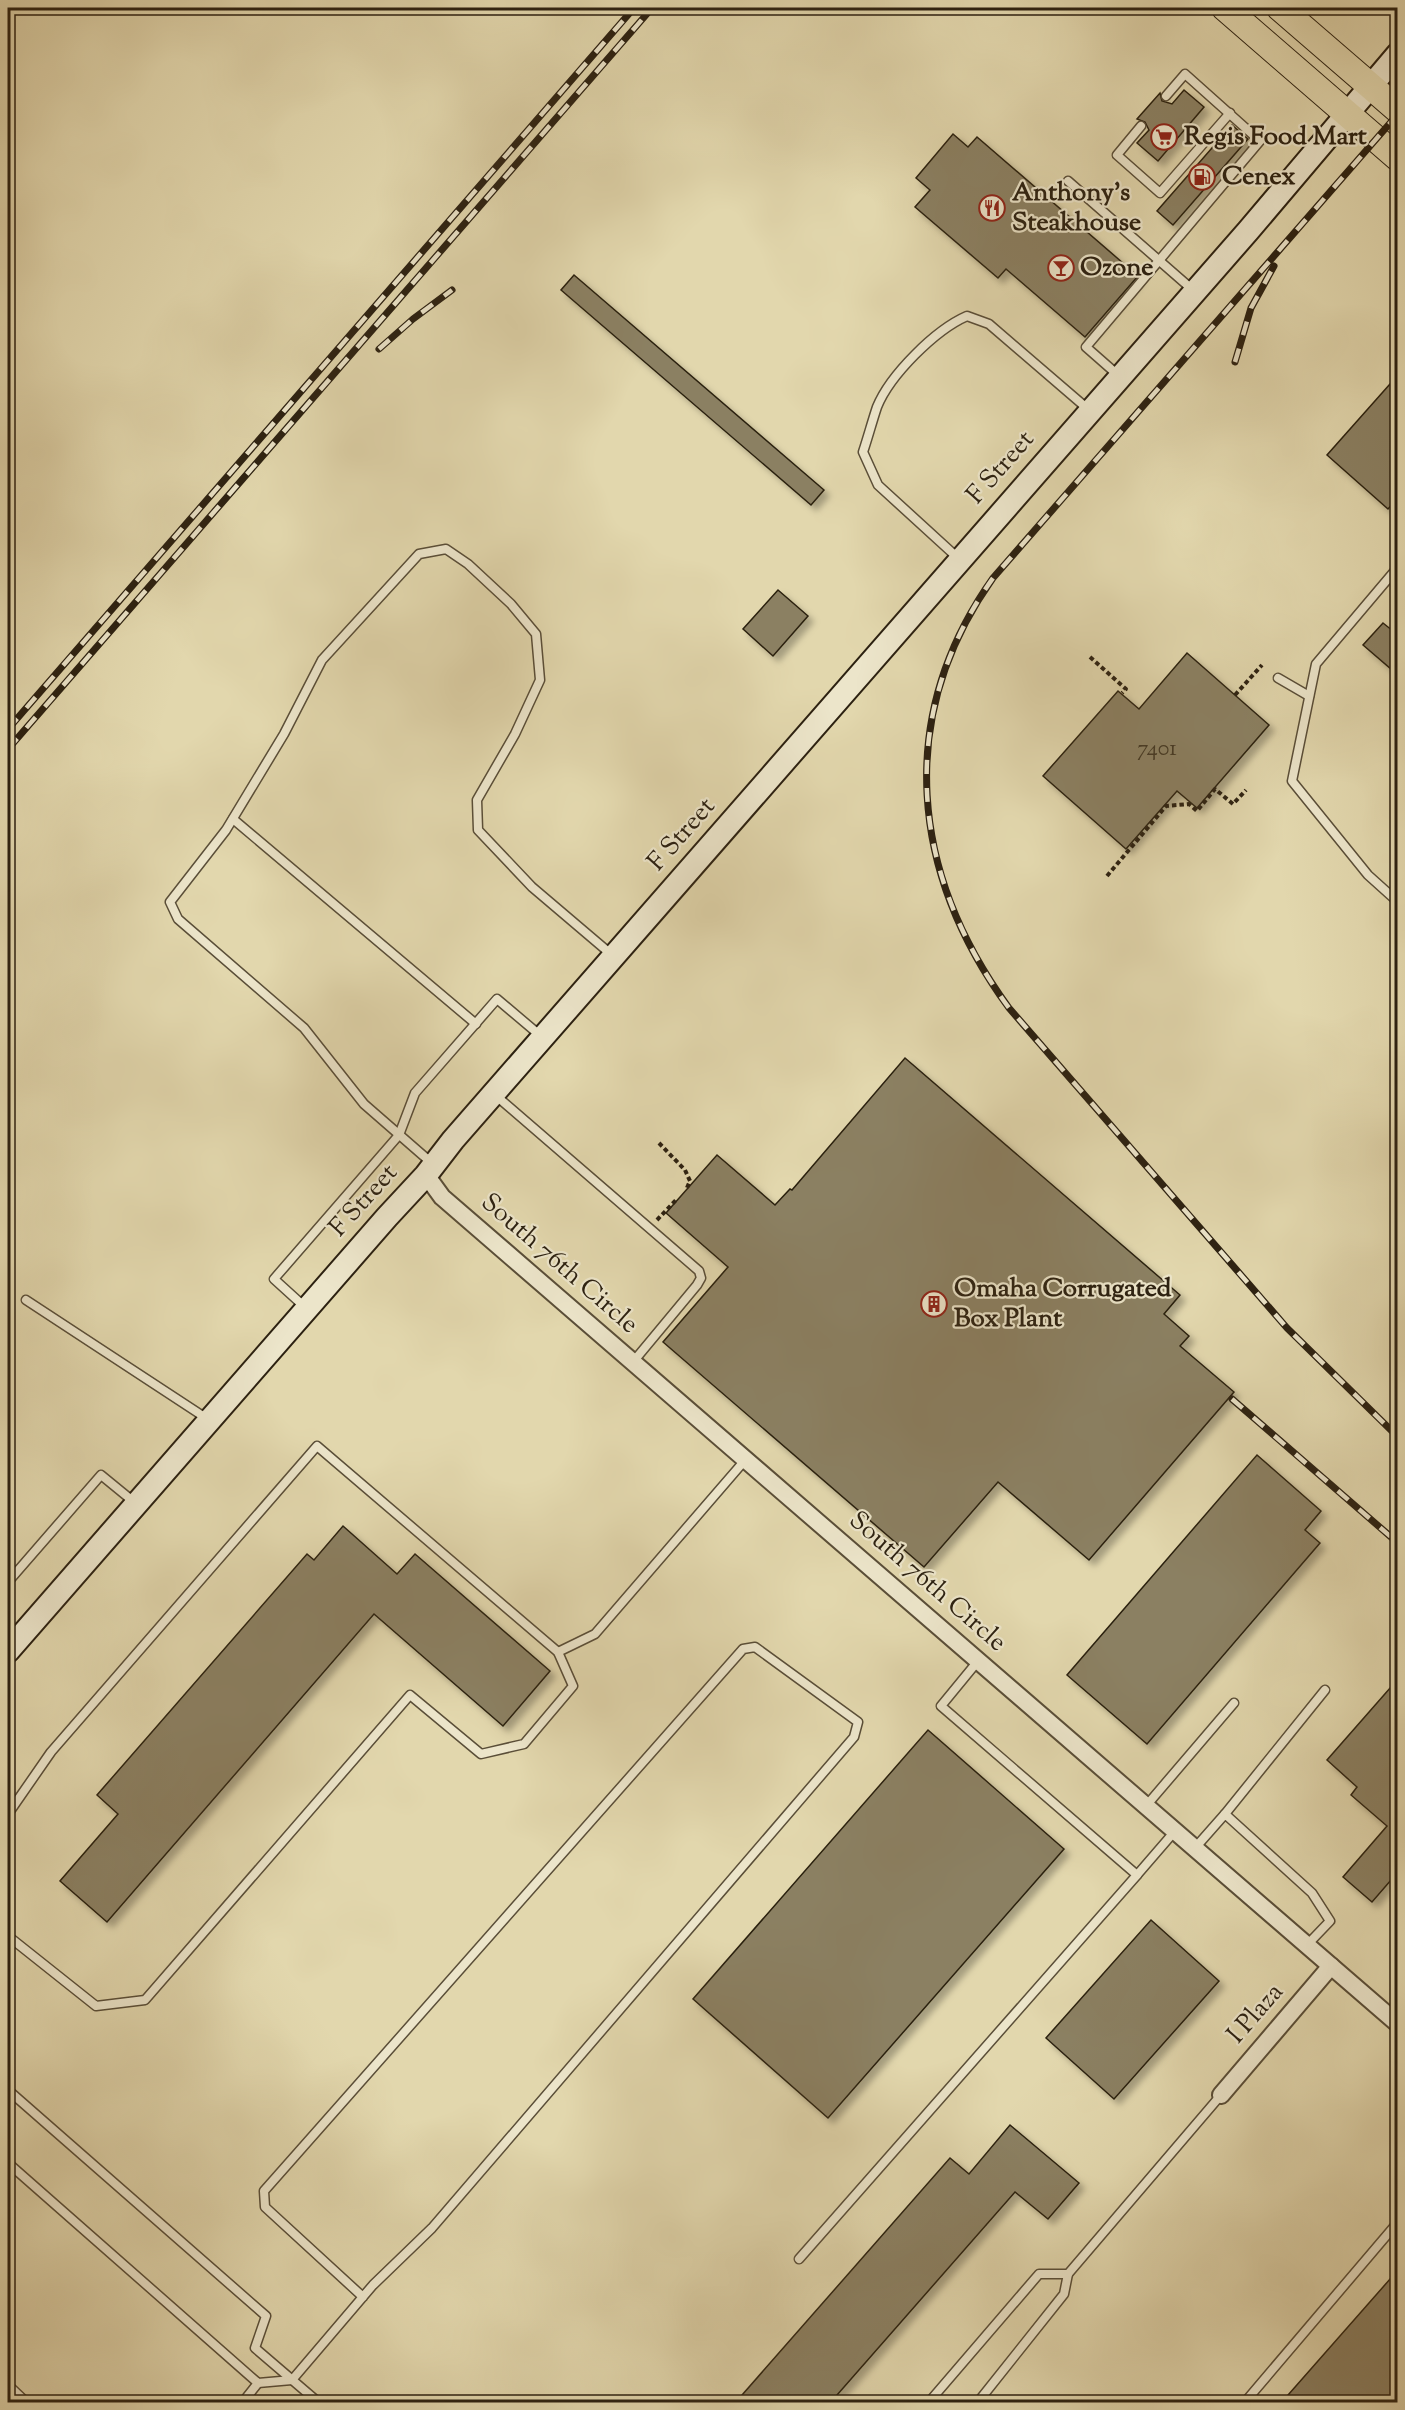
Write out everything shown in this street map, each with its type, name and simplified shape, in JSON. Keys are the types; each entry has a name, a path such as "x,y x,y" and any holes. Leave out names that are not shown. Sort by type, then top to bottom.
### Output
{"main road":[{"path":"1225,8 1398,158"},
{"path":"1280,8 1398,110"}],"street":[{"name":"F Street","path":"8,1651 430,1170 959,559 1194,292 1398,54"},
{"name":"South 76th Circle","path":"430,1170 442,1197 1398,2024"},
{"name":"I Plaza","path":"1221,2095 1331,1966"}],"lane":[{"path":"1120,376 1086,347 1260,141 1185,74 1166,96"},
{"path":"1141,126 1117,156 1160,193 1230,113"},
{"path":"1068,181 1194,292"},
{"path":"959,559 878,485 863,452 878,405 916,351 954,322 967,316 989,324 1090,410"},
{"path":"430,1170 399,1135 364,1104 304,1028 178,919 170,902 233,819 284,734 322,660 419,554 446,549 468,564 510,604 536,634 540,680 515,734 477,800 478,830 532,887 613,957"},
{"path":"1398,567 1316,664 1292,781 1368,875 1398,902"},
{"path":"1278,678 1310,696"},
{"path":"233,819 476,1024"},
{"path":"307,1309 274,1279 399,1135 415,1093 497,999 543,1038"},
{"path":"494,1094 699,1271 701,1278 697,1286 633,1362"},
{"path":"26,1300 209,1420"},
{"path":"8,1814 51,1752 317,1446 558,1652 573,1686 524,1744 481,1754 410,1695 145,2000 96,2006 8,1936"},
{"path":"558,1652 595,1634 746,1459"},
{"path":"8,1582 101,1475 136,1504"},
{"path":"8,2163 258,2383 292,2380 363,2297 432,2228 854,1737 858,1722 755,1647 743,1648 264,2191 264,2207 363,2297"},
{"path":"978,1661 941,1706 1137,1875"},
{"path":"1195,1848 1325,1690"},
{"path":"1146,1806 1234,1703"},
{"path":"1225,1814 1312,1893 1330,1921 1307,1945"},
{"path":"799,2259 1175,1831"},
{"path":"8,2090 266,2316 255,2348 318,2403"},
{"path":"978,2403 1065,2294 1068,2274 1221,2095"},
{"path":"1245,2403 1398,2222"},
{"path":"929,2403 1039,2274 1068,2274"},
{"path":"243,2403 258,2383"},
{"path":"8,2385 26,2403"}],"path":[{"path":"1090,657 1126,689 1122,693"},
{"path":"1235,695 1262,665"},
{"path":"1107,876 1166,806 1189,804 1197,811 1215,789 1233,804 1246,790"},
{"path":"659,1143 688,1174 690,1181 686,1190"},
{"path":"657,1221 675,1200"}],"building":[{"path":"1184,90 1204,107 1158,161 1137,143 1149,130 1145,122 1137,119 1160,93 1162,101 1172,104"},
{"path":"1232,125 1248,139 1173,225 1157,211"},
{"path":"953,134 968,147 977,137 1138,276 1085,337 1006,269 998,278 915,207 930,190 916,178"},
{"path":"574,275 824,490 811,505 561,290"},
{"path":"1398,375 1398,498 1388,509 1327,455"},
{"path":"778,590 808,616 773,656 743,629"},
{"path":"1383,623 1398,635 1398,675 1363,645"},
{"path":"1187,653 1269,725 1197,808 1177,791 1126,849 1043,776 1118,691 1139,709"},
{"name":"Omaha Corrugated Box Plant","path":"905,1058 1180,1295 1164,1314 1189,1336 1180,1346 1234,1392 1089,1560 998,1482 924,1567 663,1342 728,1267 666,1213 717,1155 775,1205 790,1189 792,1190"},
{"path":"1257,1455 1321,1511 1305,1530 1320,1543 1147,1744 1067,1675"},
{"path":"343,1526 397,1574 415,1554 550,1671 503,1726 374,1614 107,1922 60,1881 118,1814 97,1795 307,1554 314,1560"},
{"path":"1398,1679 1398,1872 1372,1902 1343,1877 1387,1826 1351,1795 1357,1787 1327,1760"},
{"path":"928,1730 1064,1849 828,2118 693,1999"},
{"path":"1151,1920 1219,1981 1114,2099 1046,2038"},
{"path":"1010,2125 1079,2183 1048,2219 1015,2192 830,2403 735,2403 950,2158 969,2174"},
{"path":"1398,2270 1398,2403 1281,2403"}],"railway":[{"path":"8,729 634,8"},
{"path":"8,749 652,8"},
{"path":"1398,114 993,578 961,631 940,685 929,740 927,795 935,850 951,904 976,957 1009,1008 1287,1328 1398,1437"},
{"path":"1235,362 1251,308 1274,266"},
{"path":"379,349 413,319 452,290"},
{"path":"1232,1399 1398,1543"}],"place":[{"name":"Regis Food Mart","path":"1164,137"},
{"name":"Cenex","path":"1202,177"},
{"name":"Anthony's Steakhouse","path":"992,208"},
{"name":"Ozone","path":"1061,268"},
{"name":"Omaha Corrugated Box Plant","path":"934,1304"}]}
